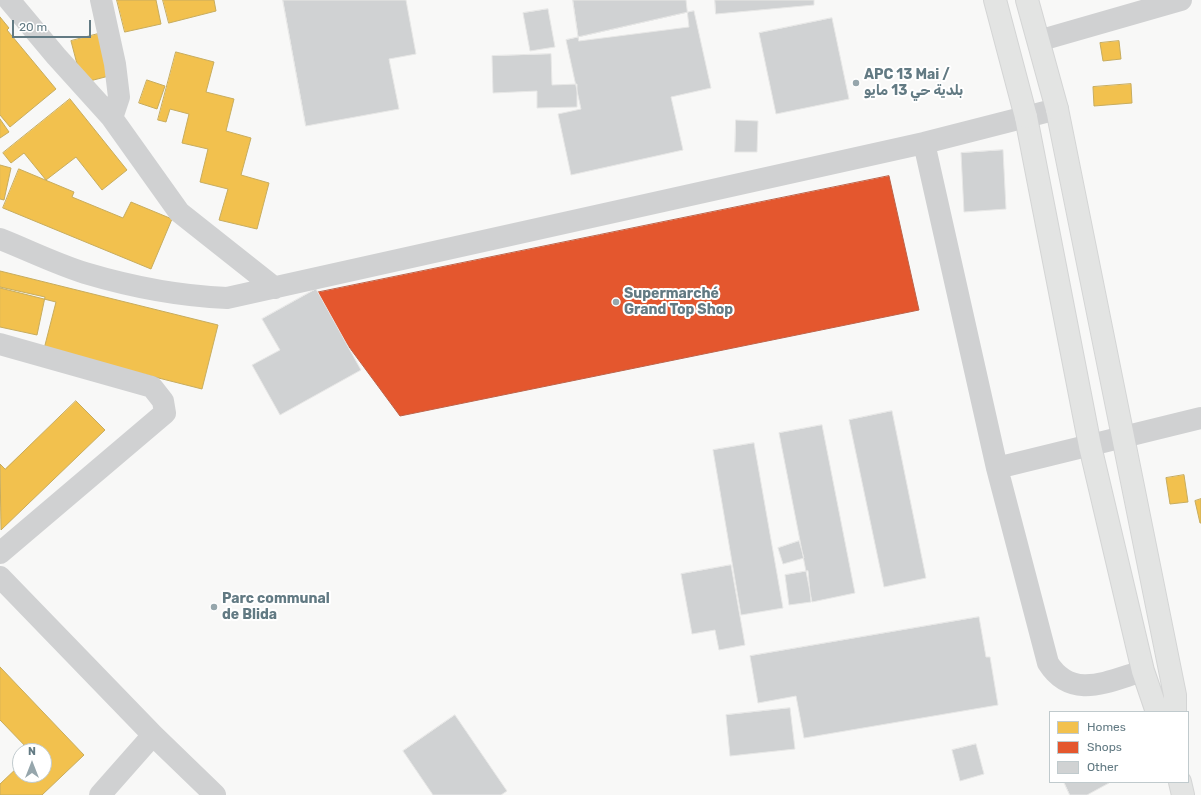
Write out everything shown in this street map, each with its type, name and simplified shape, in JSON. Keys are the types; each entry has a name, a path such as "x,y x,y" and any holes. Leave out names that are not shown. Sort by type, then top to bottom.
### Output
{"main road":[{"path":"995,0 1026,117 1090,446 1143,671 1157,711"},
{"path":"1028,0 1057,109 1175,695 1175,711"},
{"path":"1180,783 1183,795"}],"street":[{"path":"9,0 56,56 112,118 179,212 275,288"},
{"path":"101,0 115,64 119,97 112,118"},
{"path":"1038,41 1181,0"},
{"path":"0,239 84,273 142,288 188,296 227,298 924,143 1057,109"},
{"path":"924,143 997,468 1048,663 1054,671 1071,683 1081,686 1091,686 1143,671"},
{"path":"0,344 152,387 162,402 165,413 0,553"},
{"path":"997,468 1201,418"},
{"path":"0,577 153,735 215,795"},
{"path":"100,795 153,735"}],"building: Homes":[{"path":"117,0 156,0 161,24 125,32"},
{"path":"163,0 214,0 216,11 169,23"},
{"path":"0,17 9,28 7,30 56,89 10,127 0,115"},
{"path":"98,34 109,76 82,83 71,41"},
{"path":"1119,41 1121,59 1103,61 1100,43"},
{"path":"176,52 214,62 206,92 234,99 226,131 251,138 241,175 269,183 257,229 219,220 228,189 200,182 208,149 182,143 189,114 170,109 166,122 158,120"},
{"path":"147,80 165,86 157,109 139,103"},
{"path":"1131,84 1132,103 1094,106 1093,87"},
{"path":"70,99 127,170 102,190 76,157 46,180 24,153 11,163 3,153"},
{"path":"0,119 9,132 0,138"},
{"path":"0,165 11,168 4,200 0,199"},
{"path":"19,169 74,192 72,197 123,218 131,202 172,219 151,269 3,208"},
{"path":"0,271 218,325 202,389 44,349 56,302 0,288"},
{"path":"0,287 45,297 37,335 0,327"},
{"path":"76,401 105,430 1,530 0,464 5,469"},
{"path":"1184,475 1188,502 1170,504 1166,478"},
{"path":"1201,499 1201,523 1200,523 1195,501"},
{"path":"0,667 84,755 42,795 0,795 0,784 12,773 12,783 52,783 52,743 22,743 0,720"}],"building: Shops":[{"name":"Supermarché Grand Top Shop","path":"889,176 919,310 400,416 310,294"}],"building: Other":[{"path":"283,0 406,0 416,54 389,59 399,109 306,126"},
{"path":"573,0 686,0 689,27 579,41"},
{"path":"715,0 814,0 814,5 716,14"},
{"path":"548,9 555,47 530,51 523,13"},
{"path":"694,11 711,88 671,97 683,150 571,175 558,114 581,109 566,40"},
{"path":"832,18 849,99 776,114 759,33"},
{"path":"551,54 552,85 577,84 577,107 537,108 537,91 493,93 492,56"},
{"path":"736,120 758,121 757,152 735,152"},
{"path":"1003,150 1006,209 964,212 961,153"},
{"path":"316,289 361,370 280,415 252,365 280,350 262,319"},
{"path":"892,411 926,578 884,587 849,420"},
{"path":"822,425 855,593 812,602 779,433"},
{"path":"754,443 783,608 741,615 713,450"},
{"path":"799,541 804,558 783,564 778,548"},
{"path":"731,565 745,645 719,650 715,630 692,634 681,574"},
{"path":"808,571 811,602 789,605 785,575"},
{"path":"979,617 986,657 990,657 998,705 804,738 796,696 758,703 750,656"},
{"path":"790,708 795,749 730,756 726,715"},
{"path":"455,715 507,791 501,795 433,795 403,751"},
{"path":"976,744 984,774 960,781 952,750"},
{"path":"1064,783 1109,783 1087,795 1070,795"}],"place":[{"name":"APC 13 Mai / بلدية حي 13 مايو","path":"856,83"},
{"name":"Supermarché Grand Top Shop","path":"616,302"},
{"name":"Parc communal de Blida","path":"214,607"}]}
